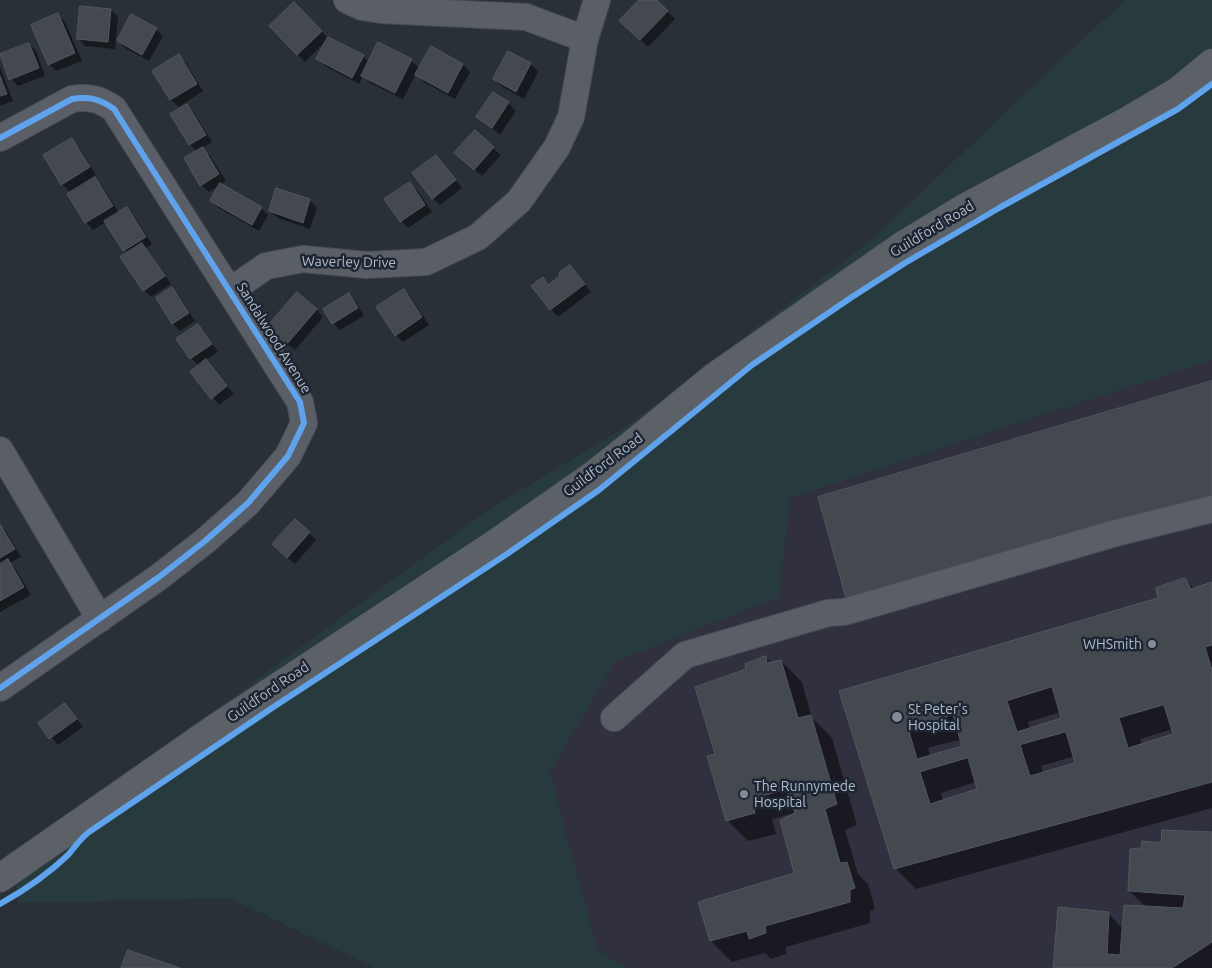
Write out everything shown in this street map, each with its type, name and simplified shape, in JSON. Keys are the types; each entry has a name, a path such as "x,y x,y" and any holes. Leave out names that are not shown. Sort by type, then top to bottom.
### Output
{"main road":[{"name":"Guildford Road","path":"0,878 214,729 499,541 592,476 714,377 902,246 966,207 1127,121 1178,91 1212,63"}],"street":[{"path":"346,0 362,7 376,10 526,17 585,39"},
{"name":"Waverley Drive","path":"230,291 266,266 303,259 366,265 426,262 478,237 519,201 558,147 571,117 585,39 596,0"},
{"name":"Sandalwood Avenue","path":"0,138 72,99 94,98 105,102 114,109 300,402 304,423 288,456 248,503 205,541 100,619 0,688"},
{"path":"0,450 100,619"},
{"path":"614,718 685,655 828,613 844,612 1108,535 1212,508"}],"shaded area":[{"name":"St Peter's Hospital","path":"1212,360 1212,968 626,968 597,949 550,772 615,662 779,597 790,498"}],"green space":[{"path":"1126,0 1212,0 1212,360 790,498 779,597 615,662 550,772 597,949 626,968 375,968 230,898 18,903 12,853 209,714 491,508 621,430 867,244"}],"building":[{"path":"639,0 657,0 668,11 640,40 619,21"},
{"path":"294,2 322,31 297,55 269,26"},
{"path":"80,6 111,9 108,42 77,39"},
{"path":"58,13 75,53 48,65 31,25"},
{"path":"131,14 157,28 142,55 117,41"},
{"path":"328,37 364,55 352,78 316,59"},
{"path":"378,42 412,59 395,93 361,76"},
{"path":"29,43 39,68 9,80 0,54"},
{"path":"431,46 463,64 448,93 415,75"},
{"path":"508,51 531,63 516,92 493,79"},
{"path":"179,54 197,84 170,100 152,71"},
{"path":"0,76 7,94 0,96"},
{"path":"493,92 509,102 492,128 476,117"},
{"path":"187,104 206,135 189,145 170,114"},
{"path":"475,130 494,147 474,170 454,153"},
{"path":"72,138 90,167 61,185 43,155"},
{"path":"203,147 219,174 200,186 184,158"},
{"path":"436,155 456,180 432,199 412,173"},
{"path":"95,177 113,206 85,223 67,194"},
{"path":"410,182 425,205 400,222 384,199"},
{"path":"220,183 262,207 252,225 210,201"},
{"path":"276,188 310,199 303,223 269,211"},
{"path":"127,207 146,237 123,251 104,221"},
{"path":"142,243 165,276 143,291 120,257"},
{"path":"570,265 585,284 550,310 531,286 543,277 548,285"},
{"path":"172,287 189,313 172,324 156,298"},
{"path":"404,289 422,317 395,336 376,307"},
{"path":"297,292 317,309 287,344 267,327"},
{"path":"349,293 358,308 332,324 323,309"},
{"path":"198,324 212,344 190,359 176,339"},
{"path":"206,359 227,386 211,399 190,372"},
{"path":"1212,381 1212,495 846,598 818,497"},
{"path":"295,519 310,532 287,558 272,544"},
{"path":"0,524 15,549 0,558"},
{"path":"8,559 24,587 0,601 0,564"},
{"path":"1185,578 1191,589 1212,582 1212,645 1205,647 1212,670 1212,782 894,869 839,691 1158,598 1156,588","holes":["1052,687 1061,718 1017,732 1007,701","1164,705 1173,734 1128,748 1119,718","953,715 962,746 917,759 908,728","1066,732 1075,763 1030,776 1020,745","968,758 977,789 930,804 920,772"]},
{"name":"The Runnymede Hospital","path":"766,656 767,663 781,660 798,718 811,715 837,804 825,809 840,863 847,862 855,888 850,890 850,902 765,926 766,933 749,939 747,931 710,941 698,902 794,873 780,820 795,813 786,789 752,799 755,813 726,821 707,756 715,754 695,687 746,669 745,664"},
{"path":"65,703 77,719 49,739 38,723"},
{"path":"1162,830 1212,832 1212,942 1172,968 1053,968 1058,907 1109,912 1107,954 1120,955 1124,905 1183,908 1185,895 1128,891 1130,849 1141,848 1142,841 1161,843"},
{"path":"128,950 180,968 121,968"}],"cycle path":[{"path":"0,904 27,888 52,869 89,832 275,706 507,554 599,490 752,365 852,297 905,263 999,208 1178,109 1212,84"},
{"path":"0,138 72,99 94,99 114,109 300,402 304,423 288,456 248,503 205,541 159,577 0,688"}],"place":[{"name":"WHSmith","path":"1152,644"},
{"name":"St Peter's Hospital","path":"897,717"},
{"name":"The Runnymede Hospital","path":"744,794"}]}
